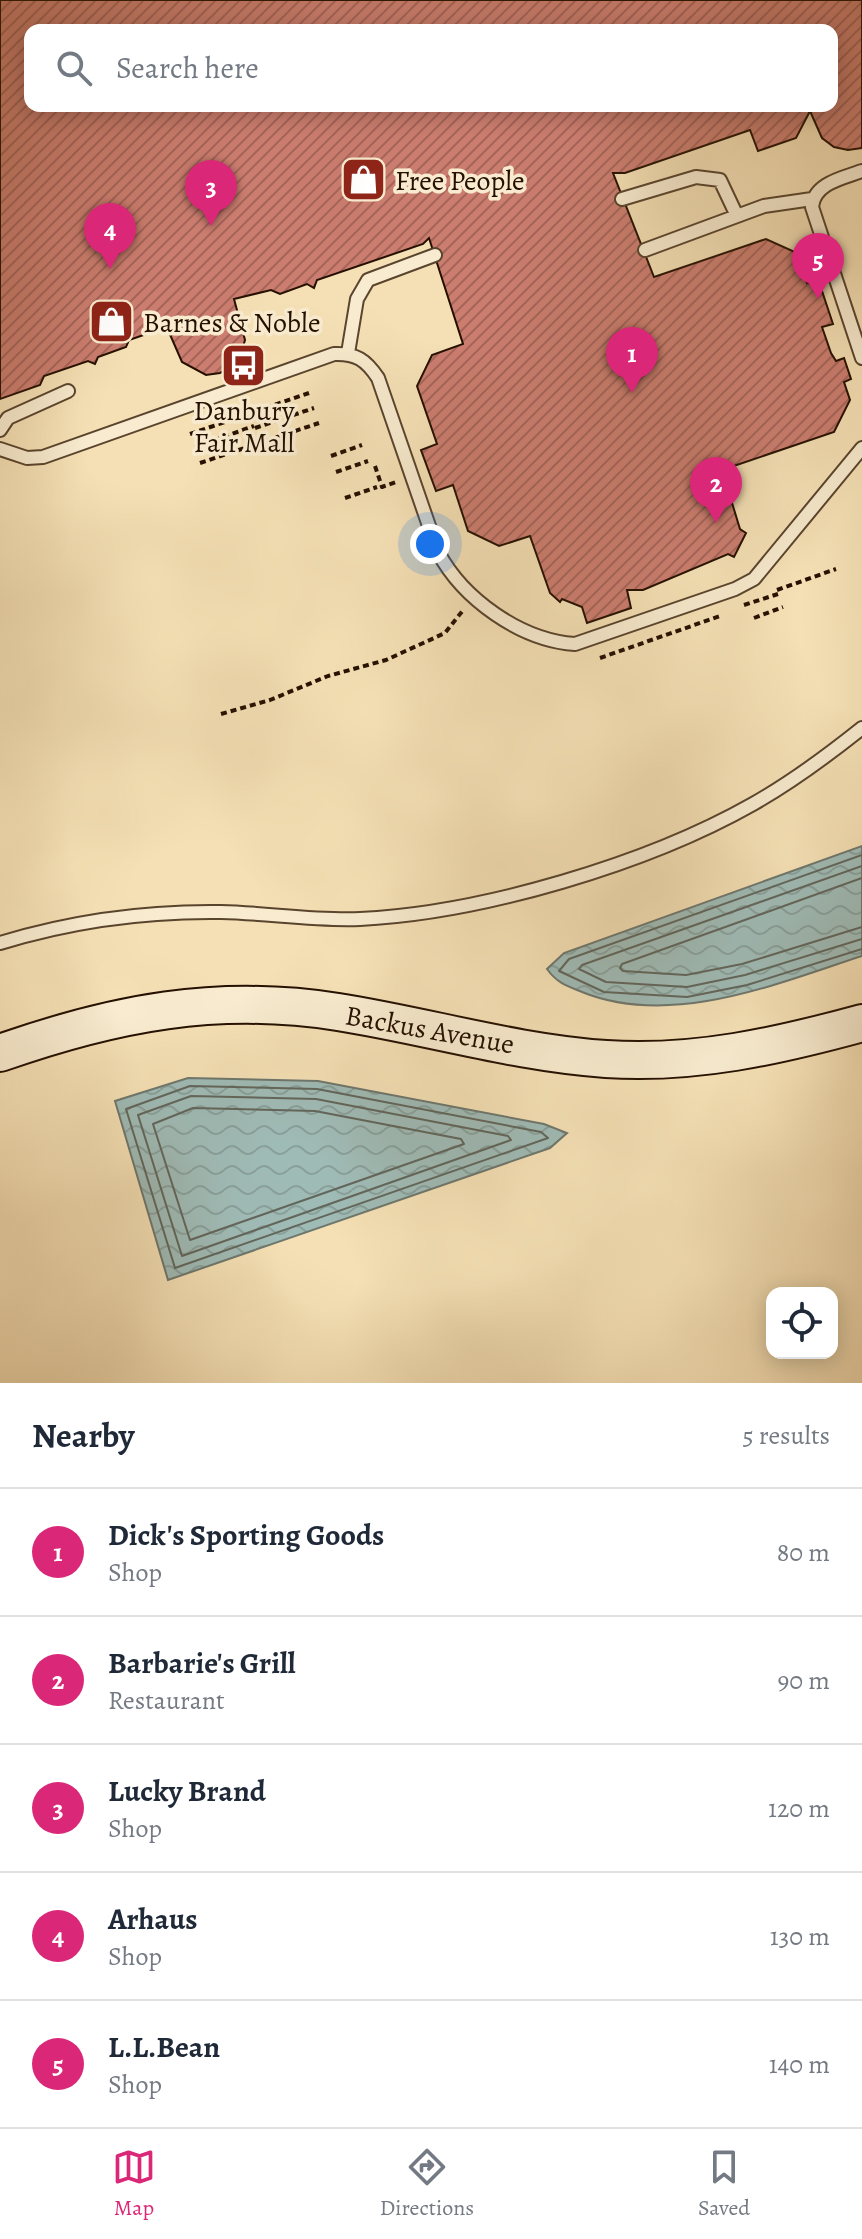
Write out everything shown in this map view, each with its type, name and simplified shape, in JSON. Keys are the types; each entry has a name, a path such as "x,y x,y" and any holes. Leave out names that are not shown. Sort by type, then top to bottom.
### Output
{"main road":[{"name":"Backus Avenue","path":"0,1053 101,1021 194,1006 271,1005 323,1010 555,1052 630,1059 705,1058 862,1023"}],"lane":[{"path":"862,171 823,186 812,199 862,358"},
{"path":"622,199 696,177 720,180 737,216"},
{"path":"645,250 764,206 812,199"},
{"path":"348,353 359,291 368,280 435,255"},
{"path":"0,449 27,458 43,457 334,354 348,353 361,358 378,378 438,552 449,573 465,592 485,608 561,643 575,644 735,589 754,579 862,448"},
{"path":"0,430 8,418 68,391"},
{"path":"0,943 93,920 159,913 225,912 293,919 360,919 424,912 516,893 636,855 723,819 808,770 862,728"}],"path":[{"path":"190,434 309,393"},
{"path":"195,447 314,408"},
{"path":"200,463 319,423"},
{"path":"331,456 362,445"},
{"path":"336,472 368,461"},
{"path":"375,466 382,487 399,481"},
{"path":"345,498 377,487"},
{"path":"600,658 836,569"},
{"path":"754,618 783,607"},
{"path":"221,714 270,700 328,676 386,660 445,633 464,609"}],"water":[{"path":"862,846 862,956 723,998 651,1006 616,1002 582,992 559,981 547,969 564,953"},
{"path":"188,1078 318,1081 544,1124 567,1133 550,1148 168,1280 115,1101"}],"building":[{"path":"0,0 862,0 862,148 848,150 834,147 822,138 810,112 838,112 838,24 24,24 24,112 809,112 796,138 758,151 750,130 625,173 613,173 654,277 766,239 797,253 807,283 818,279 833,324 822,327 831,353 836,361 844,358 851,379 844,382 850,400 834,432 722,470 740,529 746,533 734,557 728,554 643,590 627,590 631,608 587,623 582,607 562,599 560,602 550,593 530,536 499,546 468,531 453,485 436,491 421,450 437,444 417,386 432,355 463,344 429,238 423,244 317,280 314,288 307,284 280,294 271,290 234,299 245,340 233,366 220,373 206,375 182,362 165,323 155,331 129,340 126,347 98,357 95,364 88,361 44,376 40,385 0,399"}],"place":[{"name":"Free People","path":"364,180"},
{"name":"Lucky Brand","path":"211,226"},
{"name":"Arhaus","path":"110,269"},
{"name":"L.L.Bean","path":"818,299"},
{"name":"Barnes & Noble","path":"112,322"},
{"name":"Danbury Fair Mall","path":"244,365"},
{"name":"Dick's Sporting Goods","path":"632,393"},
{"name":"Barbarie's Grill","path":"716,523"}]}
